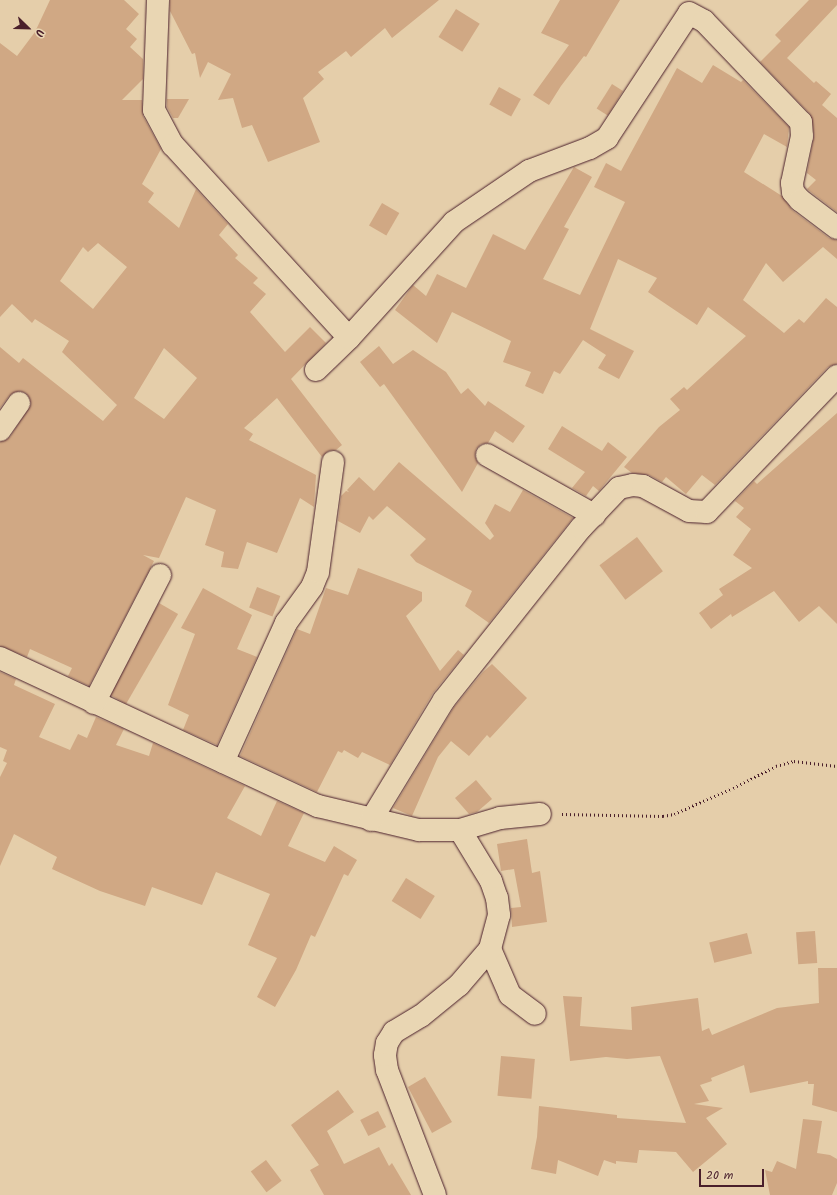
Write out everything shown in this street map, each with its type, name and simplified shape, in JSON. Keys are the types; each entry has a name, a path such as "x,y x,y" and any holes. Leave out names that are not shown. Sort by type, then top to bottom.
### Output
{"street":[{"path":"158,0 154,110 173,146 313,295 349,338"},
{"path":"316,370 349,338 454,222 530,171 590,148 607,138 689,13 704,21 801,122 802,136 792,183 793,192 800,200 837,228"},
{"path":"372,820 444,700 594,515 619,488 633,485 649,489 689,512 697,513 712,509 837,376"},
{"path":"0,430 19,403"},
{"path":"487,455 594,515"},
{"path":"223,762 286,623 312,587 318,572 333,462"},
{"path":"94,703 160,575"},
{"path":"0,658 318,806 419,830 460,830 500,818 540,814"},
{"path":"435,1195 387,1070 385,1055 387,1043 394,1032 421,1016 459,985 490,950 500,915 498,898 491,881 460,830"},
{"path":"490,950 510,995 535,1014"}],"path":[{"path":"540,814 663,816 674,814 726,791 776,766 794,761 837,766"}],"building":[{"path":"50,0 124,0 139,14 126,29 137,39 130,47 143,59 143,79 122,100 142,100 143,116 161,149 142,184 154,193 148,202 179,228 196,189 228,224 219,235 238,255 235,258 258,278 253,283 266,294 250,312 285,352 310,327 326,343 291,379 342,445 336,450 328,451 322,457 277,398 244,428 253,434 249,440 316,475 314,507 300,498 277,553 247,542 238,569 221,567 224,552 205,545 216,510 186,497 159,558 143,555 154,561 89,686 68,676 72,668 30,649 27,657 0,646 0,442 10,437 31,404 26,393 20,391 9,396 0,408 0,347 19,363 23,358 103,421 117,405 62,352 69,341 35,319 32,323 12,304 0,317 0,43 17,56 35,32","holes":["98,243 127,267 93,309 60,281 83,247 88,252","164,348 197,378 164,419 134,398"]},
{"path":"170,0 439,0 392,38 385,28 351,57 346,51 318,72 324,79 303,98 320,142 268,162 252,125 242,128 233,98 218,100 231,74 208,62 200,78 195,53 192,54 170,11"},
{"path":"560,0 620,0 586,57 584,56 561,86 549,105 533,95 569,45 541,33"},
{"path":"809,0 837,0 837,5 787,58 814,83 816,81 831,94 822,105 837,118 837,212 807,189 816,180 807,173 814,135 810,114 760,62 781,41 775,35"},
{"path":"456,9 480,24 462,52 439,37"},
{"path":"713,65 741,82 743,80 789,127 787,147 764,134 744,172 782,196 792,210 829,238 837,240 837,259 823,247 783,282 766,263 743,300 784,333 799,319 804,323 826,298 837,307 837,364 828,367 715,485 702,475 686,494 666,477 662,482 649,475 632,473 624,467 659,427 680,410 670,399 684,387 687,390 746,336 708,307 697,325 648,292 657,278 618,259 590,329 634,351 619,379 598,368 606,355 583,340 560,374 554,371 543,394 525,386 531,372 503,362 511,341 452,312 437,343 395,310 413,285 426,296 437,274 466,288 493,234 525,250 574,167 592,177 564,227 569,229 543,279 580,295 625,202 594,187 606,163 621,171 677,68 702,83"},
{"path":"612,84 623,91 608,115 597,109"},
{"path":"499,87 521,99 511,117 489,104"},
{"path":"167,99 189,99 178,118 173,118 167,107"},
{"path":"382,203 399,213 386,236 369,226"},
{"path":"379,346 393,364 413,350 446,372 461,394 468,388 485,406 488,401 525,426 513,443 495,431 488,443 481,444 476,449 475,456 478,463 462,492 384,384 380,387 360,362"},
{"path":"837,413 837,624 819,606 799,622 774,591 732,617 731,614 711,629 699,613 723,595 719,589 752,568 733,555 751,529 736,517 744,508 735,501 754,481 757,484"},
{"path":"562,426 602,451 608,442 627,457 599,491 593,486 586,496 572,488 585,472 548,449"},
{"path":"399,462 490,540 494,536 485,523 495,504 510,512 523,490 573,518 489,623 465,606 472,591 416,562 410,555 426,539 387,506 373,520 369,516 360,533 338,521 341,496 346,491 349,492 347,490 359,477 374,491"},
{"path":"637,537 663,571 625,600 599,565"},
{"path":"358,568 422,592 422,601 406,616 440,671 458,650 464,655 433,693 390,765 362,752 358,758 344,750 342,753 338,751 317,792 240,756 297,629 310,634 326,588 348,595"},
{"path":"257,587 280,596 272,616 249,608"},
{"path":"203,588 252,615 237,649 257,657 217,745 183,730 189,715 168,705 195,634 181,628"},
{"path":"159,603 178,614 126,704 107,693"},
{"path":"492,664 527,698 490,738 487,735 469,756 451,741 438,757 412,816 393,808 454,707 483,672"},
{"path":"0,672 16,679 14,685 55,704 39,737 70,750 78,734 87,738 96,717 124,729 116,745 149,756 153,743 245,786 227,818 261,836 277,801 304,813 288,846 325,862 334,846 357,860 348,876 344,874 315,937 311,935 296,970 275,1007 257,997 277,958 248,945 270,894 216,872 202,905 152,887 145,906 100,891 52,869 57,857 14,834 0,866 0,777 7,763 3,761 7,750 0,747"},
{"path":"476,780 492,799 477,812 469,814 455,798"},
{"path":"527,839 532,873 540,871 547,922 512,927 511,908 521,907 514,869 501,871 497,844"},
{"path":"406,878 435,896 421,919 392,901"},
{"path":"815,931 817,963 798,964 796,932"},
{"path":"747,933 752,953 714,963 709,942"},
{"path":"818,968 837,968 837,1112 812,1105 814,1084 808,1084 808,1081 750,1093 744,1065 711,1078 712,1081 700,1085 709,1101 694,1104 723,1108 706,1118 727,1144 693,1172 676,1152 639,1150 637,1163 616,1161 616,1164 604,1160 598,1176 558,1160 556,1174 531,1169 537,1137 539,1106 617,1115 617,1118 686,1123 660,1056 627,1059 606,1057 570,1061 563,996 582,997 580,1026 632,1030 631,1007 698,998 702,1031 709,1028 712,1035 777,1008 819,1003"},
{"path":"501,1056 535,1059 531,1099 498,1096"},
{"path":"425,1077 452,1122 432,1133 408,1087"},
{"path":"338,1090 354,1112 327,1131 344,1164 379,1147 389,1166 392,1163 411,1195 324,1195 310,1170 319,1165 291,1125"},
{"path":"378,1111 386,1127 368,1136 360,1120"},
{"path":"803,1119 822,1121 817,1153 830,1155 837,1159 837,1183 832,1195 770,1195 765,1170 772,1172 777,1161 796,1169"},
{"path":"266,1160 282,1181 266,1192 251,1171"}]}
